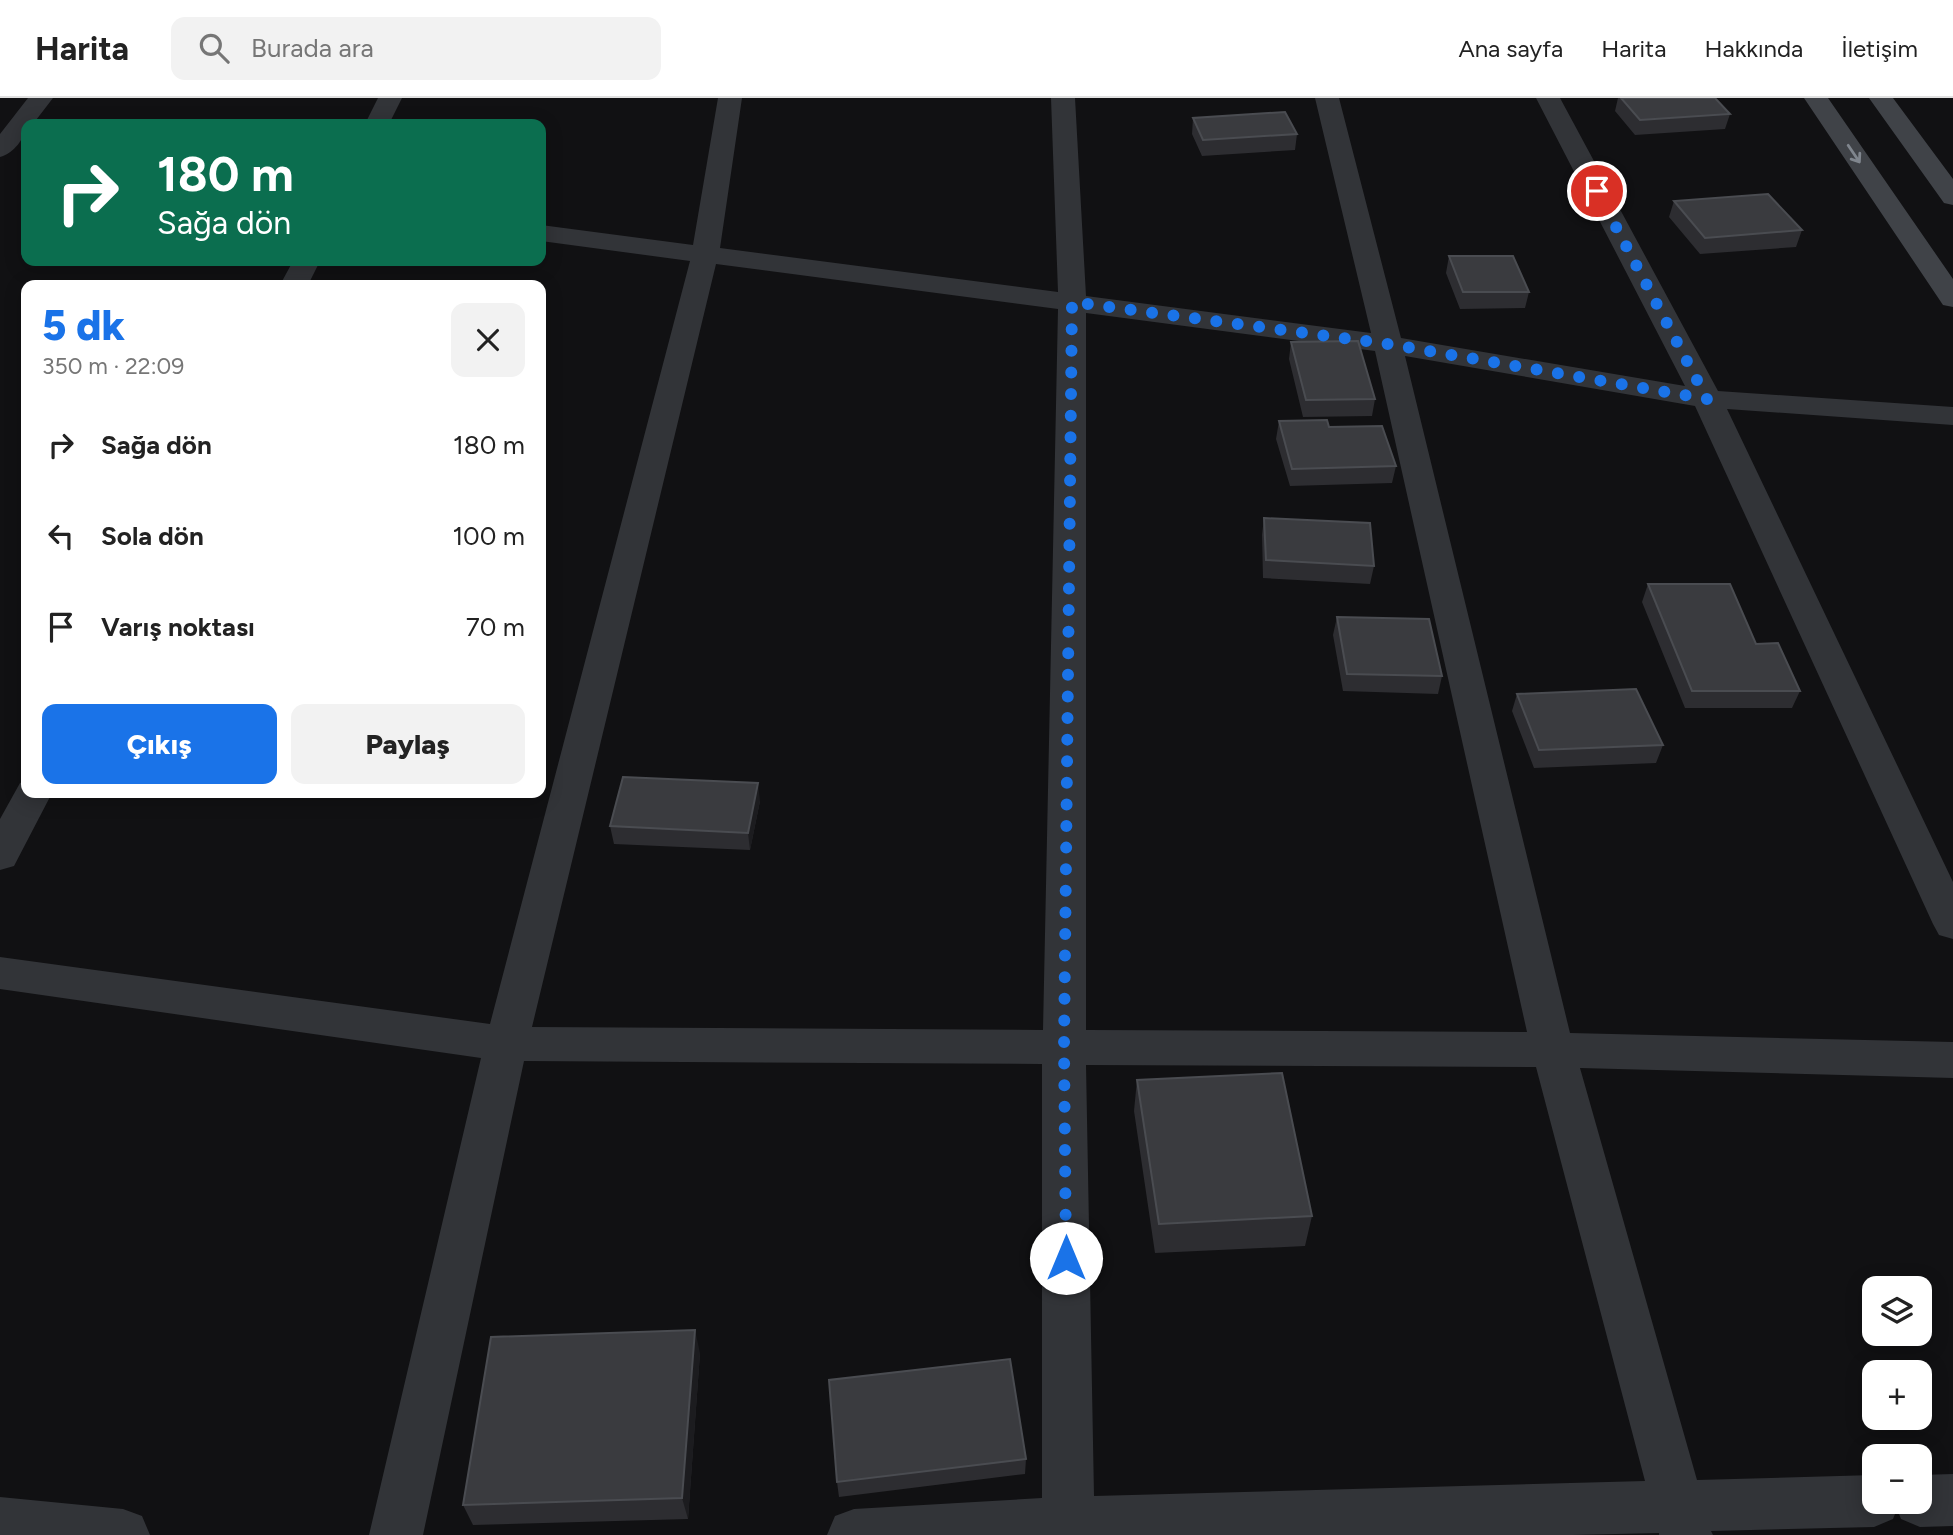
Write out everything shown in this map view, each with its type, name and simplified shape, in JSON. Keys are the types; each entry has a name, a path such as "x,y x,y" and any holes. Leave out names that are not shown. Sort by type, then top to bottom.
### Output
{"street":[{"path":"29,119 41,98"},
{"path":"380,119 390,98"},
{"path":"396,1535 506,1044 705,255 730,98"},
{"path":"1063,98 1072,302 1064,1047 1068,1529"},
{"path":"1327,98 1388,344 1553,1050 1682,1520"},
{"path":"1548,98 1707,399 1953,924"},
{"path":"1816,98 1953,299"},
{"path":"1881,98 1953,197"},
{"path":"4,161 21,132"},
{"path":"546,234 1388,344 1707,399 1953,416"},
{"path":"0,856 30,798"},
{"path":"0,974 506,1044 1553,1050 1953,1060"},
{"path":"1932,1501 1953,1500"},
{"path":"854,1535 1068,1529 1682,1520 1862,1503"},
{"path":"0,1523 123,1535"}],"building":[{"path":"1621,98 1715,98 1730,114 1640,120"},
{"path":"1285,112 1297,134 1203,140 1193,118"},
{"path":"1768,194 1802,230 1705,238 1674,201"},
{"path":"1449,256 1513,256 1529,292 1463,292"},
{"path":"1358,341 1375,399 1306,400 1291,342"},
{"path":"1327,420 1329,427 1382,426 1396,466 1292,469 1279,421"},
{"path":"1264,518 1370,523 1374,566 1266,560"},
{"path":"1648,584 1730,584 1756,644 1778,643 1800,691 1692,691"},
{"path":"1337,617 1429,619 1442,676 1347,674"},
{"path":"1636,689 1663,745 1539,750 1517,694"},
{"path":"623,777 758,783 748,833 610,826"},
{"path":"1282,1073 1312,1216 1159,1224 1137,1080"},
{"path":"695,1330 682,1498 463,1505 491,1337"},
{"path":"1010,1359 1026,1459 837,1482 829,1380"}],"route":[{"path":"1066,1258 1064,1047 1072,302 1388,344 1707,399 1597,191"}]}
